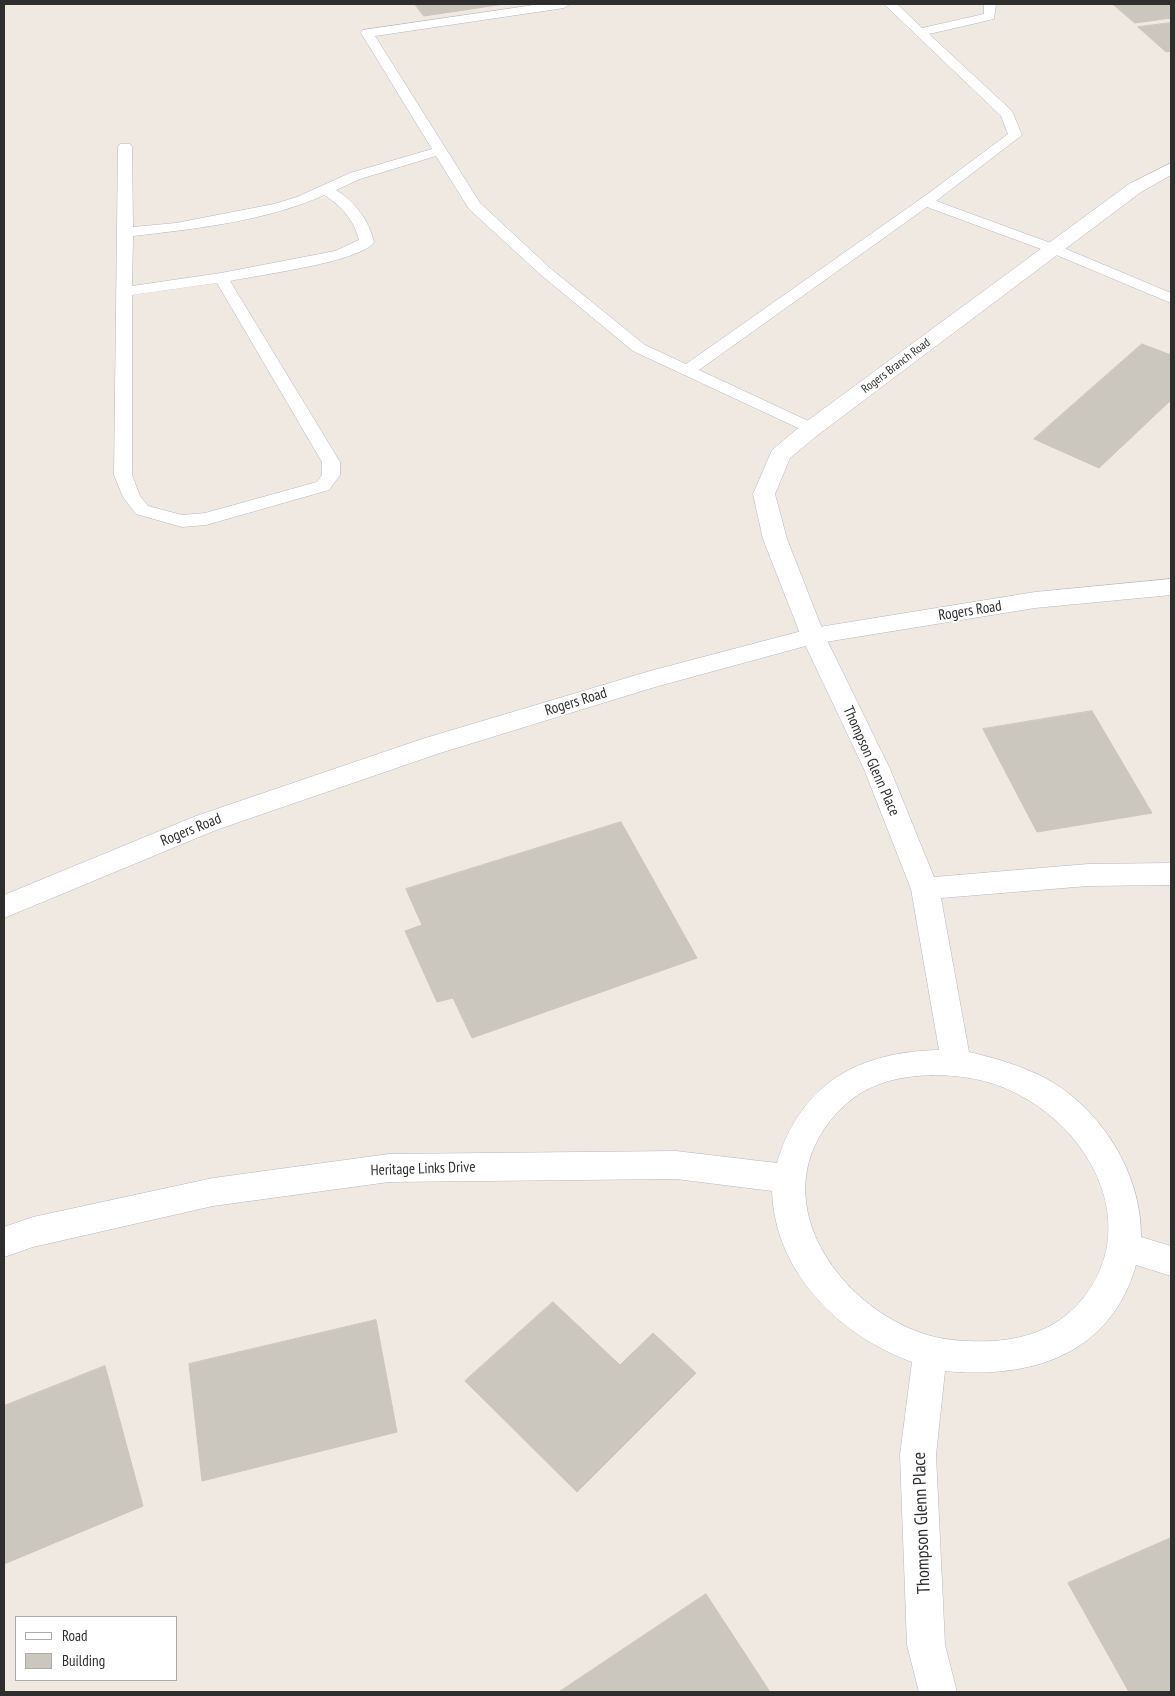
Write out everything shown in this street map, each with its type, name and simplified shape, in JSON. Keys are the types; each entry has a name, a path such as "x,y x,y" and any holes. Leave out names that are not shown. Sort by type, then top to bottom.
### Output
{"street":[{"name":"Rogers Branch Road","path":"813,636 774,539 764,494 780,455 1135,188 1171,168"},
{"name":"Rogers Road","path":"4,907 206,823 430,746 650,680 813,636 1035,600 1171,587"},
{"name":"Thompson Glenn Place","path":"813,636 877,769 925,888 956,1062"},
{"path":"925,888 1088,875 1171,874"},
{"path":"956,1062 1002,1073 1028,1085 1045,1094 1081,1124 1109,1162 1124,1204 1125,1247 1111,1290 1081,1326 1038,1350 984,1358 930,1352 889,1336 852,1313 823,1283 803,1250 790,1214 789,1179 801,1137 827,1102 863,1076 908,1063 956,1062"},
{"name":"Heritage Links Drive","path":"4,1242 33,1232 213,1192 389,1168 676,1164 789,1179"},
{"path":"1125,1247 1171,1261"},
{"name":"Thompson Glenn Place","path":"930,1352 918,1455 926,1645 938,1692"}],"lane":[{"path":"564,4 367,33 474,206 546,272 639,348 811,430"},
{"path":"687,371 926,202 1015,135 1007,114 890,4"},
{"path":"919,32 990,16 990,4"},
{"path":"125,148 126,232 122,373 123,475 132,498 142,510 182,521 206,519 323,486 331,475 331,462 221,278"},
{"path":"126,232 176,227 234,217 302,200 355,176 440,151"},
{"path":"124,292 221,278 338,255 356,249 367,242 365,230 348,206 339,197 325,190"},
{"path":"926,202 1054,249 1171,298"}],"building":[{"path":"415,4 504,4 424,16"},
{"path":"1113,4 1171,4 1171,18 1135,23"},
{"path":"1171,23 1171,51 1166,52 1138,27"},
{"path":"1142,344 1171,355 1171,400 1099,468 1034,439"},
{"path":"1092,711 1152,813 1037,832 983,729"},
{"path":"621,822 697,958 472,1038 453,998 437,1002 405,931 422,925 406,889"},
{"path":"553,1302 620,1365 653,1333 696,1373 577,1492 465,1381"},
{"path":"376,1320 397,1432 202,1481 189,1364"},
{"path":"105,1366 143,1506 4,1564 4,1406"},
{"path":"1171,1538 1171,1692 1129,1692 1068,1583"},
{"path":"706,1594 770,1692 559,1692"}]}
